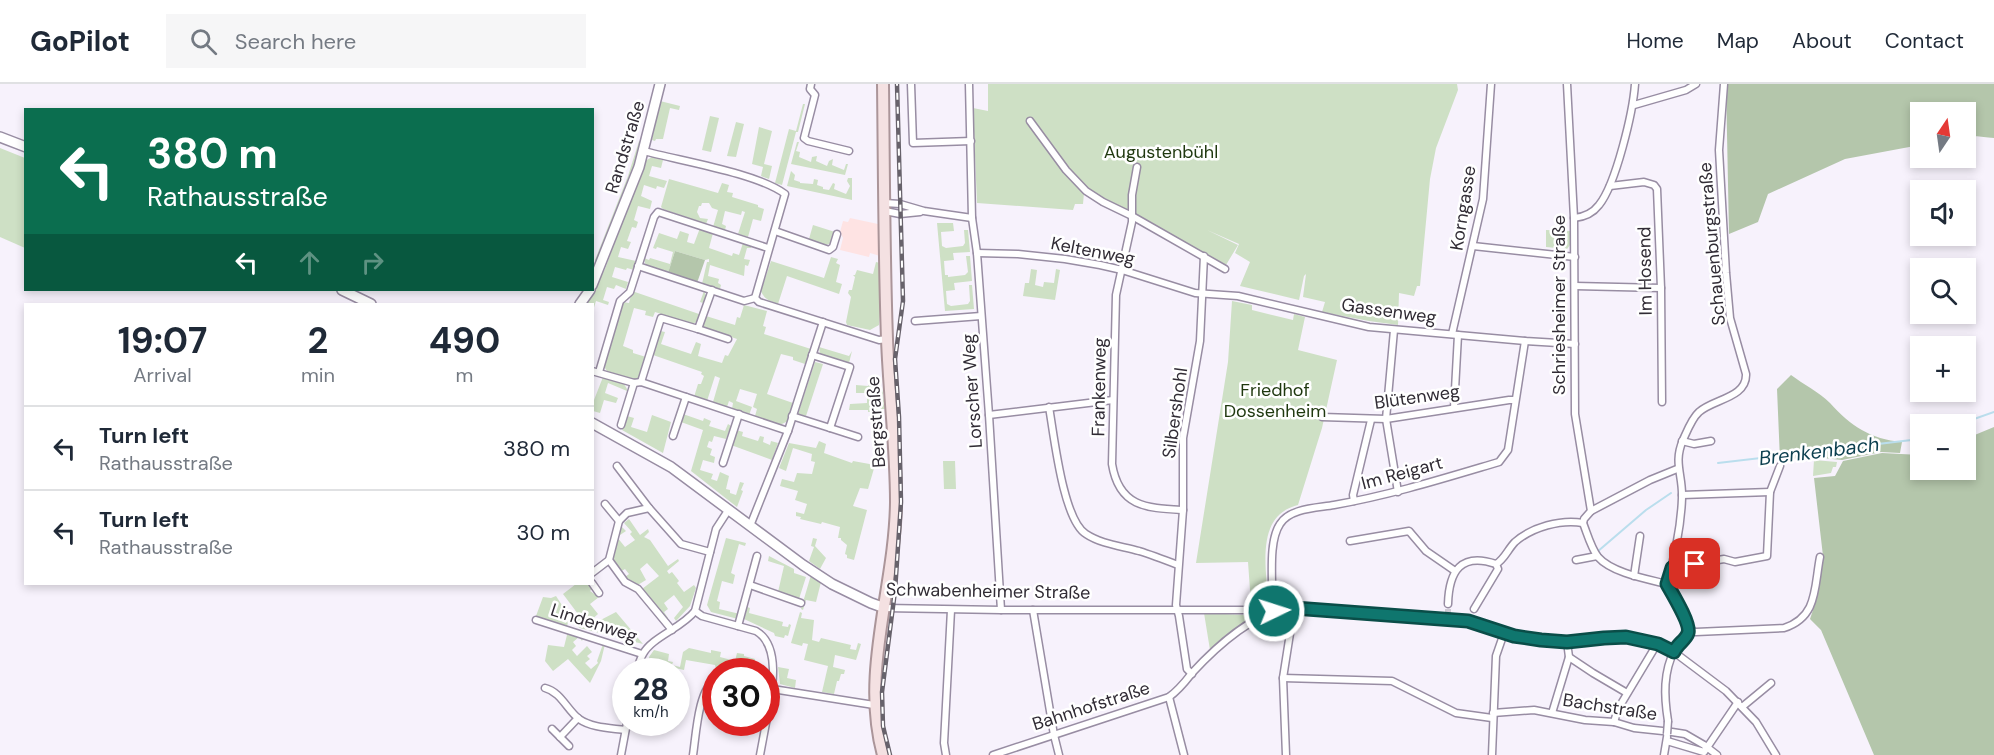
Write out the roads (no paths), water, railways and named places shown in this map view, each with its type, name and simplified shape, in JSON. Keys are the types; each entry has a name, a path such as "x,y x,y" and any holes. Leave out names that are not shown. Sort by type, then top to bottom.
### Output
{"main road":[{"name":"Bergstraße","path":"883,84 887,336 896,503 893,555 878,654 874,705 883,755"}],"street":[{"name":"Randstraße","path":"594,280 644,152 660,84"},
{"path":"811,84 810,89 815,95 804,138 849,151"},
{"path":"911,84 913,143 971,141"},
{"name":"Lorscher Weg","path":"969,84 972,218 977,254 989,415 1000,610"},
{"name":"Korngasse","path":"1454,408 1455,335 1483,199 1491,84"},
{"name":"Schriesheimer Straße","path":"1568,84 1575,257 1575,414 1591,511"},
{"path":"1574,218 1582,218 1599,206 1611,186 1634,105 1635,84"},
{"path":"1634,105 1686,90 1696,84"},
{"name":"Schauenburgstraße","path":"1667,584 1680,531 1682,495 1677,459 1682,441 1700,411 1740,390 1746,381 1730,318 1726,273 1719,150 1724,84"},
{"path":"1029,121 1079,184 1103,202 1225,269"},
{"path":"0,137 24,146"},
{"path":"644,152 723,171 775,187 785,194 755,298"},
{"name":"Frankenweg","path":"1137,167 1132,195 1132,216 1116,295 1112,464 1121,491 1132,500 1149,507 1183,510"},
{"name":"Im Hosend","path":"1611,186 1644,182 1654,184 1657,189 1662,402"},
{"path":"885,207 900,204 924,211 972,218"},
{"path":"885,207 900,214 924,211"},
{"path":"768,248 658,212 654,217 630,292 620,301 596,371 686,397 788,431"},
{"path":"885,228 900,214"},
{"path":"775,231 829,250 833,247 837,234"},
{"path":"1473,246 1575,257"},
{"name":"Keltenweg","path":"977,254 1018,254 1065,259 1122,270 1201,294"},
{"name":"Silbershohl","path":"1192,674 1188,669 1177,610 1178,565 1183,510 1183,438 1197,359 1204,256"},
{"path":"638,267 744,301 755,298"},
{"path":"1575,286 1661,288"},
{"path":"698,329 712,290"},
{"path":"344,291 369,303"},
{"name":"Gassenweg","path":"1201,294 1238,296 1348,323 1394,330 1575,344"},
{"path":"755,298 759,302 822,322 869,335 887,336"},
{"path":"915,321 981,316"},
{"path":"621,425 661,318 728,339"},
{"path":"750,526 788,431 822,322"},
{"path":"1394,330 1386,419 1398,492"},
{"name":"Im Reigart","path":"1274,611 1273,546 1280,524 1293,513 1398,492 1499,462 1508,450 1525,341"},
{"path":"812,355 850,367 830,428"},
{"path":"673,436 686,397"},
{"path":"989,415 1113,400"},
{"name":"Blütenweg","path":"1322,417 1386,419 1515,400"},
{"path":"1049,407 1058,465 1077,526 1084,534 1097,540 1178,565"},
{"path":"723,463 739,414"},
{"path":"792,416 858,437"},
{"path":"1354,501 1353,495 1371,420"},
{"name":"Schwabenheimer Straße","path":"594,424 671,467 832,584 885,608 1249,610 1256,612 1260,617"},
{"path":"1682,441 1694,444 1711,441"},
{"path":"616,466 681,544 710,552"},
{"path":"1672,568 1724,559 1735,562 1767,556 1770,492 1780,466"},
{"path":"1583,522 1591,511 1650,480 1677,469"},
{"path":"1682,495 1770,492"},
{"path":"605,504 619,521"},
{"path":"594,571 609,560 619,521 627,513 649,508"},
{"path":"641,658 648,647 688,619 695,611 716,529 729,509"},
{"path":"1496,564 1523,537 1558,523 1572,520 1583,522"},
{"path":"1583,522 1597,556 1605,563 1634,576 1667,584 1689,626 1689,631 1674,652 1667,670 1664,696 1668,721 1664,755"},
{"path":"1350,541 1409,531 1426,551 1455,571"},
{"path":"1634,576 1640,536"},
{"path":"738,626 757,556"},
{"path":"1576,560 1597,556"},
{"path":"1689,631 1784,628 1796,624 1806,616 1812,601 1820,556"},
{"path":"609,560 625,582 638,589 672,630"},
{"path":"1448,604 1450,581 1461,565 1476,560 1496,564"},
{"path":"1474,609 1498,569 1496,564"},
{"path":"593,585 599,593"},
{"path":"750,585 801,603"},
{"path":"1286,755 1283,678 1294,608"},
{"name":"Bahnhofstraße","path":"993,755 1169,697 1224,642 1260,617 1274,611 1294,608 1448,618 1541,640 1567,642 1626,637 1658,644 1674,652 1740,704 1756,722 1776,755"},
{"path":"946,755 944,743 951,610"},
{"path":"1033,610 1059,755"},
{"path":"695,611 702,616 756,631 768,641 771,658"},
{"name":"Lindenweg","path":"536,620 642,654"},
{"path":"1492,755 1496,656 1504,633"},
{"path":"1552,713 1569,657 1567,642"},
{"path":"1614,722 1627,693 1658,644"},
{"path":"1569,657 1627,693"},
{"name":"Bachstraße","path":"1283,678 1392,681 1456,713 1493,716 1529,710 1585,720 1614,722 1685,735 1717,755"},
{"path":"1667,738 1702,753 1740,704 1771,683"},
{"path":"545,688 555,692 578,718 597,726 612,727"},
{"path":"780,690 874,705"},
{"path":"1169,697 1184,755"},
{"path":"693,755 702,701"},
{"path":"560,737 578,718"},
{"path":"552,729 569,746"},
{"path":"621,755 624,736"},
{"path":"760,755 763,736"}],"waterway":[{"name":"Brenkenbach","path":"1976,418 1994,412"},
{"name":"Brenkenbach","path":"1718,463 1910,440"},
{"name":"Brenkenbach","path":"1597,552 1646,510 1671,493"}],"tunnel":[{"path":"1448,604 1448,615"}],"railway":[{"path":"890,755 883,726 882,692 895,591 901,502 895,359 903,301 897,84"}],"park label":[{"name":"Augustenbühl","path":"1161,152"},
{"name":"Friedhof Dossenheim","path":"1275,400"}]}
